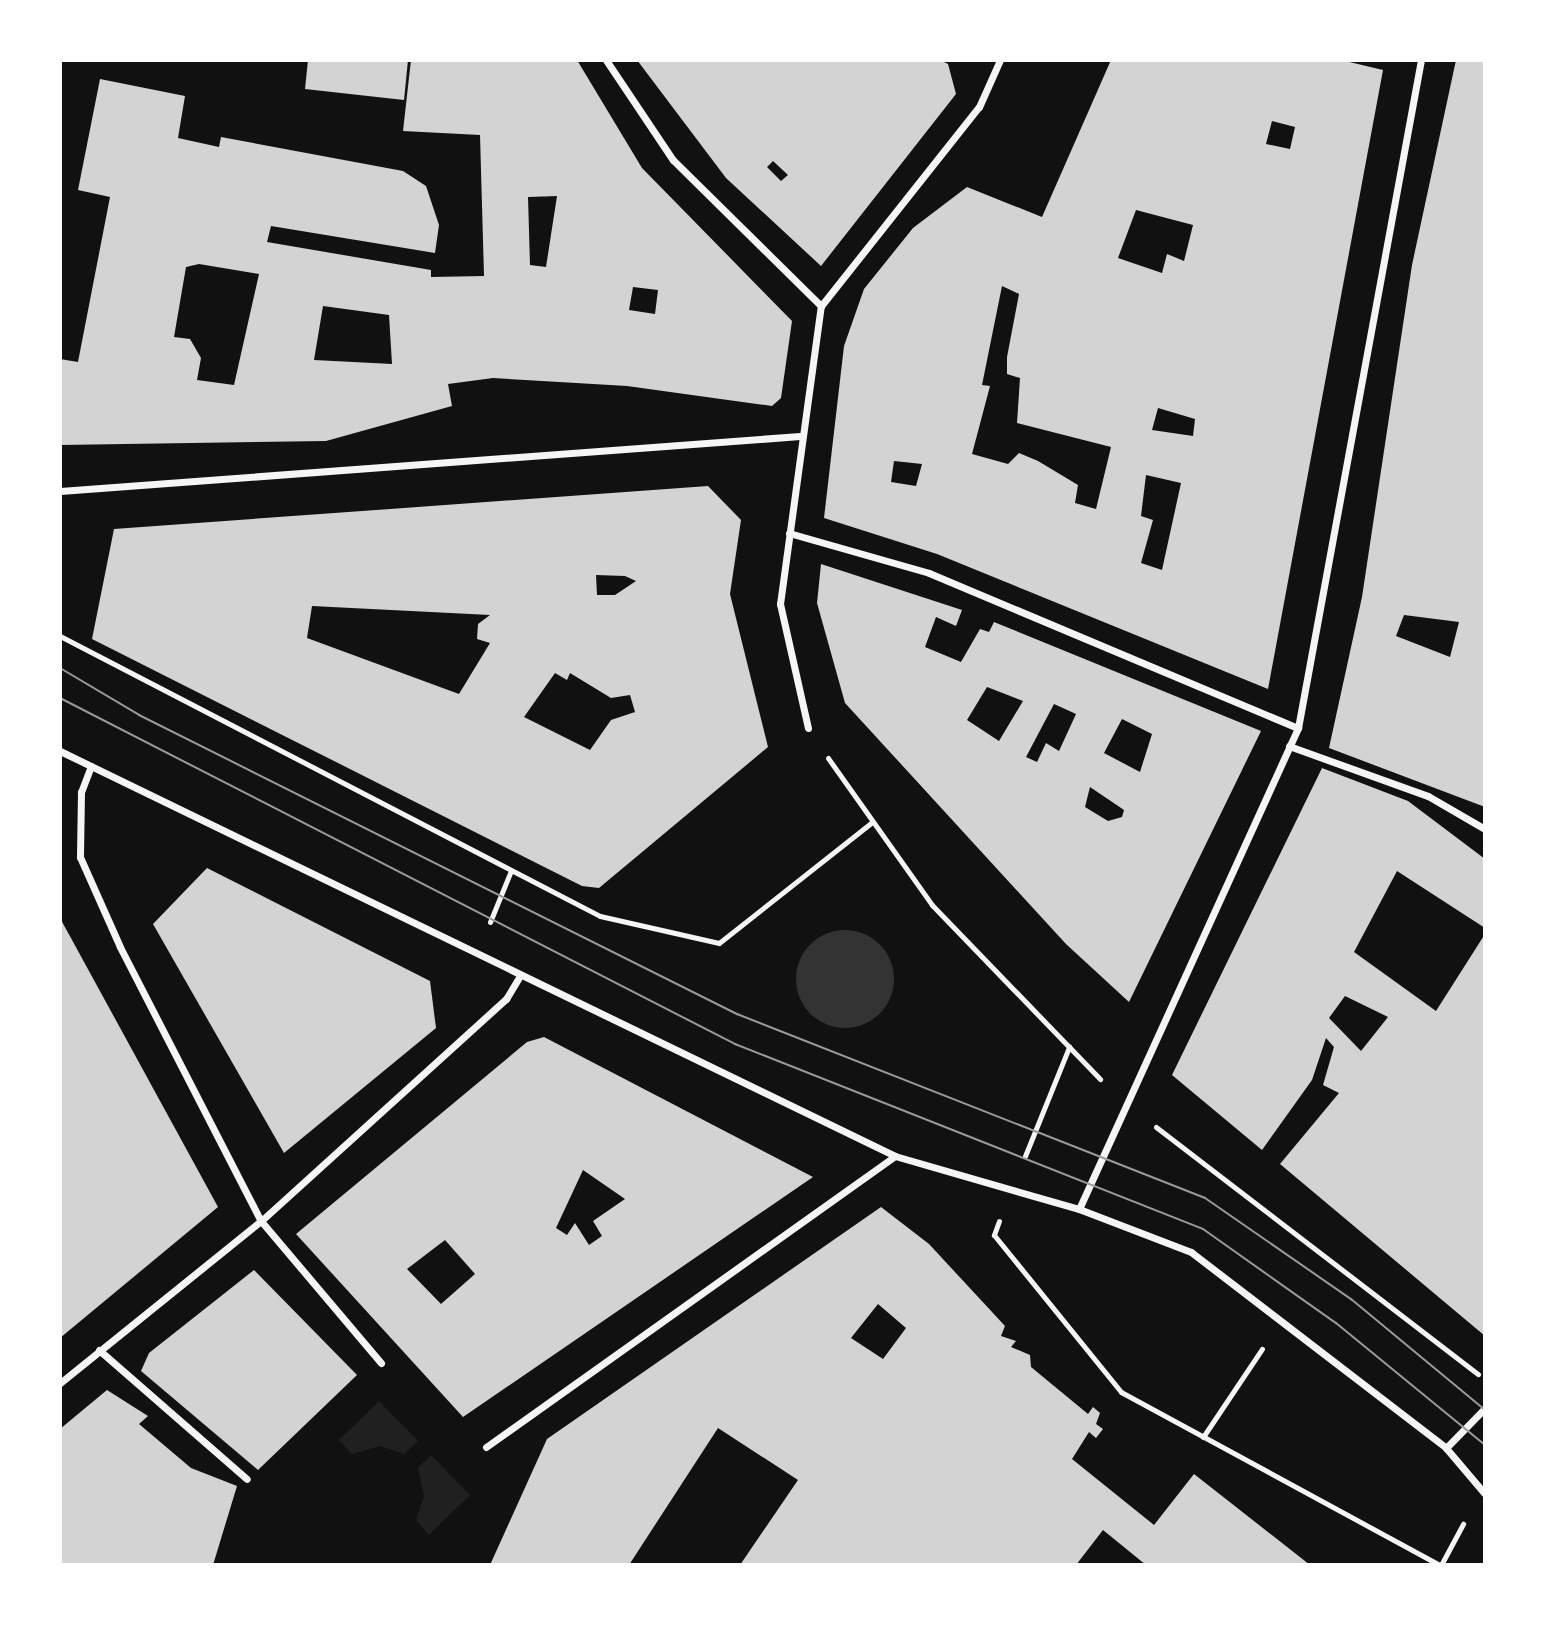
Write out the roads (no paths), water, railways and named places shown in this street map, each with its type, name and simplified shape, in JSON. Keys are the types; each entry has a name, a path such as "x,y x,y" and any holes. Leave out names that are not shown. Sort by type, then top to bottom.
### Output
{"street":[{"path":"606,60 673,160 821,306"},
{"path":"808,728 780,604 800,436 821,306 979,107 1000,60"},
{"path":"1079,1209 1298,728 1421,60"},
{"path":"60,491 800,436"},
{"path":"789,533 929,573 1298,728"},
{"path":"1289,746 1428,796 1485,829"},
{"path":"60,751 519,977 895,1156 1079,1209 1191,1252 1446,1448 1485,1494"},
{"path":"91,766 81,792 80,857 261,1221 381,1363"},
{"path":"60,1383 261,1221 506,999 519,977"},
{"path":"486,1447 895,1156"},
{"path":"99,1350 247,1479"},
{"path":"1446,1448 1485,1408"}],"tram line":[{"path":"60,668 139,715 737,1014 1205,1198 1351,1299 1485,1410"},
{"path":"60,698 735,1044 1203,1229 1336,1323 1485,1445"}]}
